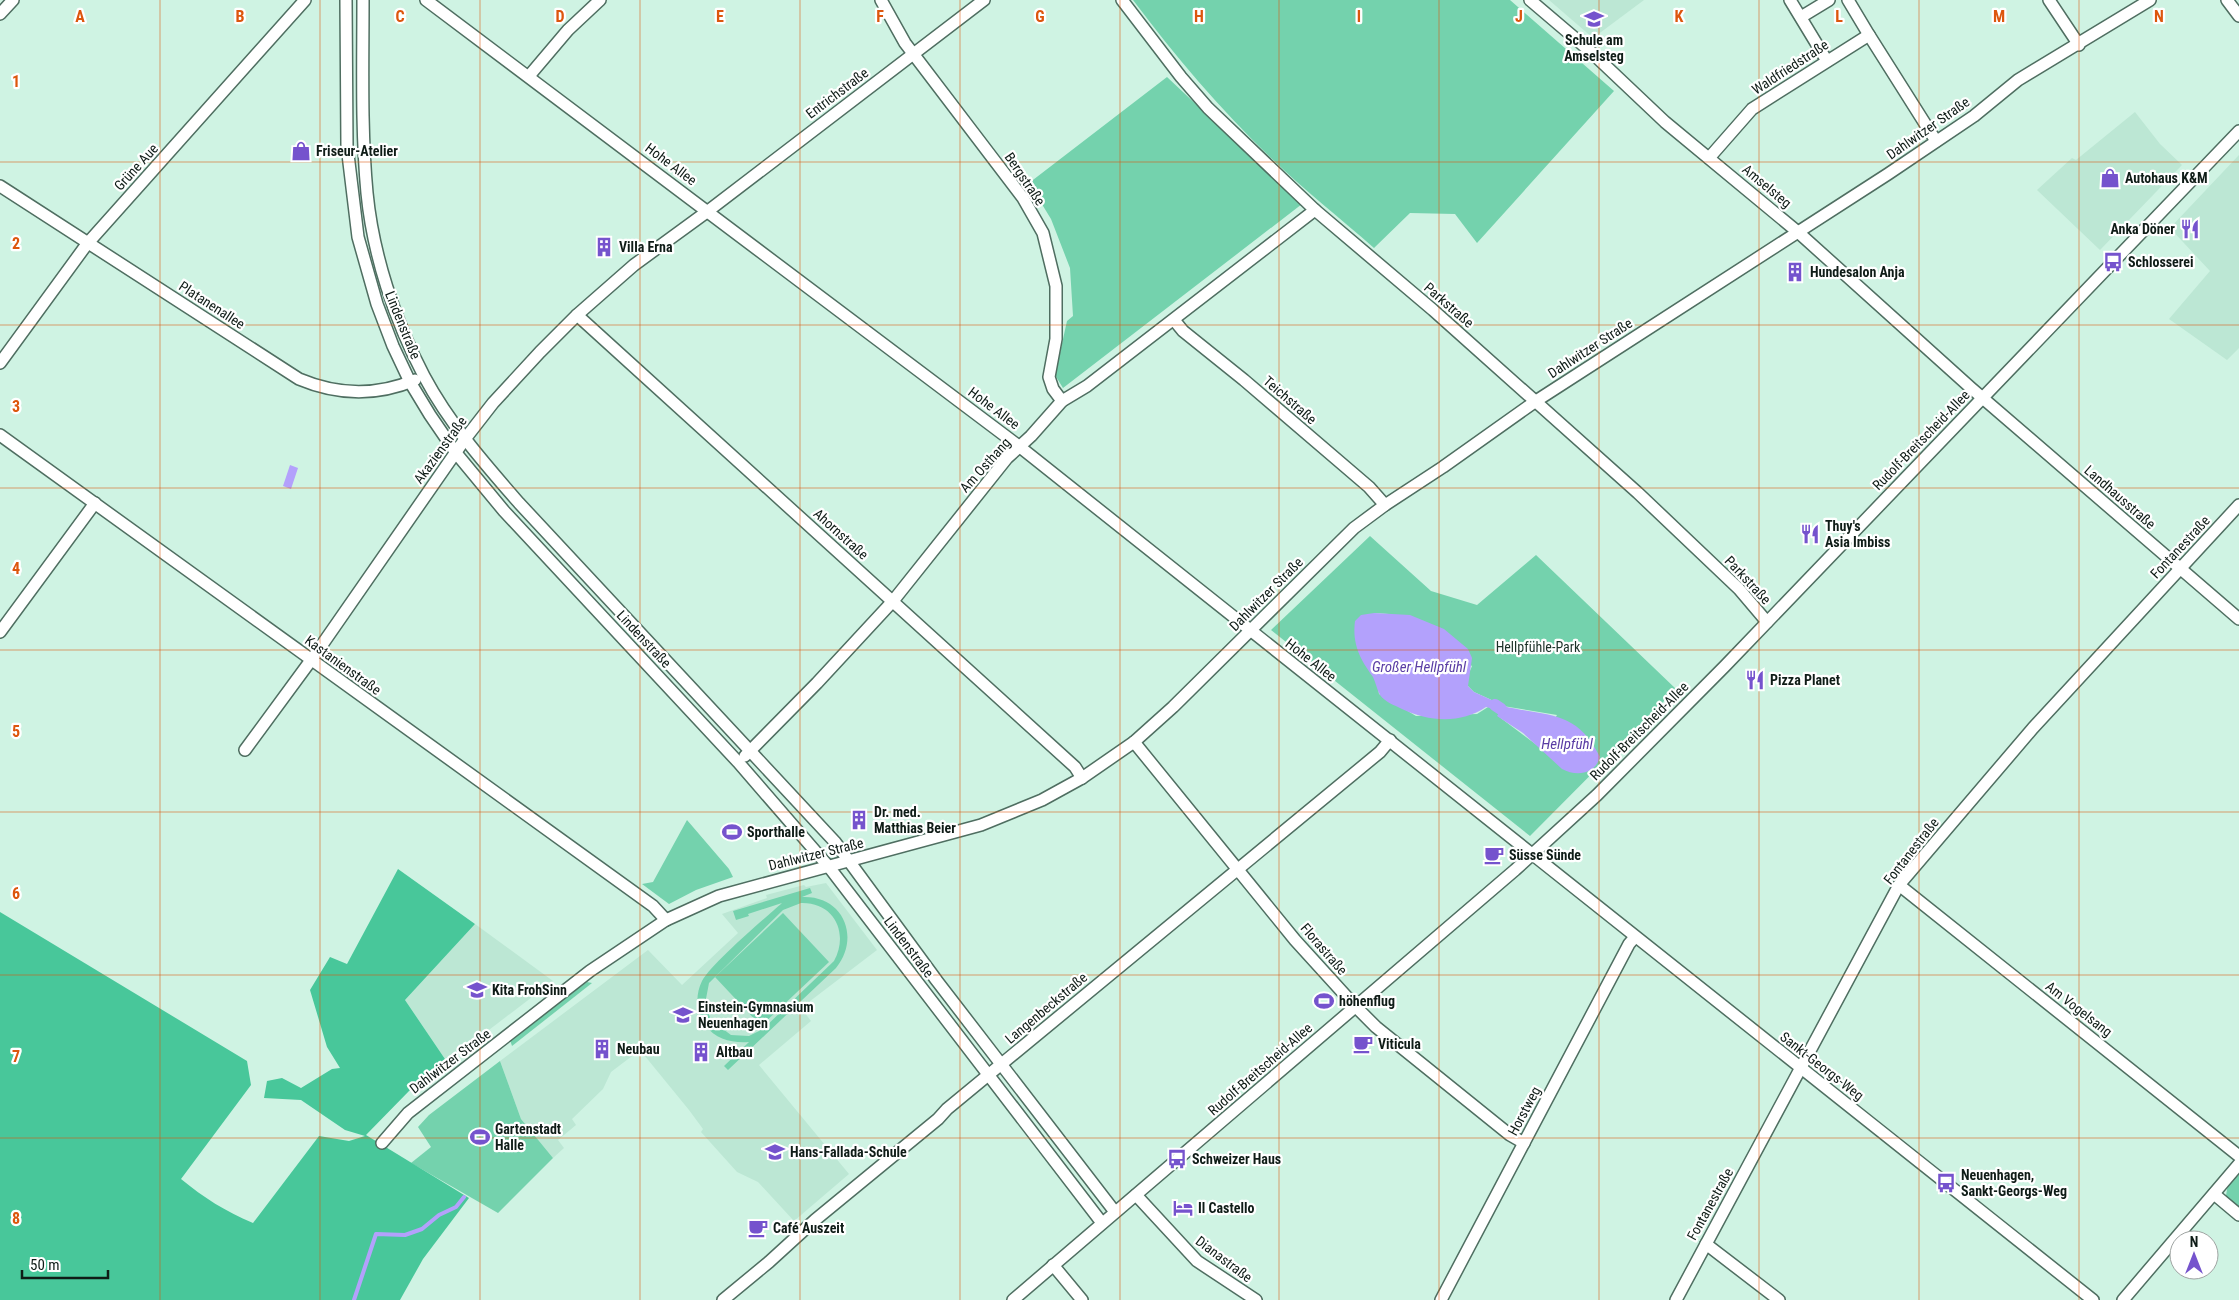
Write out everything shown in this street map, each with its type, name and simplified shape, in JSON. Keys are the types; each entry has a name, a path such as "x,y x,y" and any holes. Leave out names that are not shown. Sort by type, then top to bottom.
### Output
{"street":[{"path":"0,14 13,0"},
{"name":"Grüne Aue","path":"0,364 88,244 305,0"},
{"name":"Lindenstraße","path":"346,0 348,146 358,237 377,304 410,382 456,454 504,511 738,762 829,867 1102,1223"},
{"name":"Lindenstraße","path":"363,0 364,147 373,233 390,293 424,376 465,439 519,503 829,835 1002,1066 1115,1212"},
{"name":"Hohe Allee","path":"426,0 1020,447 1533,855"},
{"path":"529,76 568,30 600,0"},
{"name":"Bergstraße","path":"881,0 913,54 1023,198 1043,233 1056,286 1056,339 1048,377 1053,389 1062,401"},
{"name":"Entrichstraße","path":"708,211 984,0"},
{"name":"Parkstraße","path":"1122,0 1165,57 1208,108 1316,210 1536,401 1638,493 1731,582 1766,622"},
{"name":"Amselsteg","path":"1530,0 1590,51 1654,112 1799,233 1982,397"},
{"path":"1790,0 1827,61"},
{"path":"1801,17 1829,0"},
{"path":"1848,0 1936,141"},
{"path":"2049,0 2079,45"},
{"name":"Dahlwitzer Straße","path":"382,1144 408,1113 590,971 666,920 719,896 980,825 1042,800 1082,778 1134,742 1173,707 1354,528 1384,505 1443,467 1536,401 1617,350 1698,295 1799,233 1974,116 2018,80 2079,45 2150,0"},
{"path":"2227,0 2239,16"},
{"name":"Waldfriedstraße","path":"1709,158 1752,109 1869,34"},
{"name":"Rudolf-Breitscheid-Allee","path":"1013,1300 1533,855 1652,741 2239,131"},
{"name":"Platanenallee","path":"0,186 299,379 332,391 350,392 371,391 410,382 424,376"},
{"name":"Am Osthang","path":"738,762 750,752 893,600 1007,458 1020,447 1062,401 1087,386 1316,210"},
{"name":"Akazienstraße","path":"245,750 311,660 465,439 520,374 577,315 634,265 708,211"},
{"name":"Ahornstraße","path":"577,315 893,600 1075,768 1082,778"},
{"name":"Teichstraße","path":"1174,320 1183,331 1244,380 1369,487 1384,505"},
{"name":"Landhausstraße","path":"1982,397 2239,619"},
{"name":"Kastanienstraße","path":"0,435 652,906 666,920"},
{"path":"0,632 95,503"},
{"name":"Fontanestraße","path":"1676,1300 1900,885 2033,728 2239,506"},
{"name":"Langenbeckstraße","path":"722,1300 988,1076 1380,752 1390,740"},
{"name":"Florastraße","path":"1134,742 1296,940 1355,1006 1396,1043 1510,1135 1524,1143"},
{"name":"Sankt-Georgs-Weg","path":"1533,855 2093,1300"},
{"name":"Am Vogelsang","path":"1900,885 2239,1156"},
{"name":"Horstweg","path":"1441,1300 1635,937"},
{"path":"2123,1300 2239,1164"},
{"path":"2214,1194 2239,1215"},
{"name":"Dianastraße","path":"1136,1195 1185,1249 1240,1296 1256,1300"},
{"path":"1706,1244 1779,1300"},
{"path":"1053,1265 1082,1300"}],"shaded area":[{"name":"Schule am Amselsteg","path":"1549,0 1644,0 1593,38"},
{"name":"Autohaus K&M","path":"2135,112 2160,144 2182,165 2100,250 2037,190 2072,158 2076,160"},
{"path":"2239,155 2239,348 2227,360 2169,319 2210,271 2170,228"},
{"name":"Einstein-Gymnasium Neuenhagen","path":"826,883 877,950 801,1008 811,1021 759,1065 849,1174 794,1221 758,1182 737,1172 701,1132 703,1129 689,1110 640,1050 611,1072 603,1089 572,1119 576,1125 558,1140 564,1148 553,1158 521,1119 500,1061 648,950 682,985 738,933 722,914 767,898 766,895 804,885 806,887"},
{"name":"Kita FrohSinn","path":"475,924 553,981 447,1062 405,1000"}],"green space":[{"path":"1133,0 1510,0 1614,91 1477,243 1455,214 1410,213 1374,248 1296,181 1234,121 1199,82"},
{"path":"1167,77 1302,204 1063,388 1055,375 1067,321 1073,316 1070,268 1051,219 1029,183"},
{"name":"Hellpfühle-Park","path":"1370,536 1431,591 1477,605 1536,555 1676,689 1530,836 1271,630","holes":["1374,613 1389,614 1472,666 1467,678 1468,686 1474,692 1496,702 1477,714 1416,716 1379,694","1503,706 1557,715 1538,746 1498,716"]},
{"path":"687,820 729,869 733,877 696,890 669,904 642,884 653,882"},
{"path":"398,869 475,924 405,1000 447,1062 409,1091 366,1135 469,1198 423,1259 400,1300 0,1300 0,912 247,1061 251,1085 181,1179 215,1204 253,1223 319,1136 349,1141 365,1136 345,1130 301,1100 264,1098 267,1081 282,1078 301,1088 332,1069 340,1068 327,1047 310,990 330,957 347,964"},
{"path":"810,888 812,893 802,897 816,898 828,903 837,910 844,920 847,931 847,944 836,968 728,1070 724,1066 749,1042 725,1040 709,1030 702,1020 698,1009 698,992 702,981 716,963 782,903 736,920 733,911","holes":["801,903 813,904 823,908 836,922 840,940 834,961 763,1029 749,1036 731,1035 711,1020 705,1004 709,983 783,910"]},
{"path":"783,913 829,962 761,1026 715,977"},
{"path":"587,982 592,983 512,1046 510,1040"},
{"name":"Gartenstadt Halle","path":"500,1061 521,1119 553,1158 498,1213 411,1163 431,1147 418,1127 429,1115"},
{"path":"2239,1170 2239,1209 2226,1196 2228,1183"}],"water":[{"path":"290,465 298,468 291,489 283,486"},
{"name":"Großer Hellpfühl","path":"1374,613 1410,615 1444,629 1468,649 1472,658 1468,686 1474,692 1496,702 1494,709 1486,707 1456,719 1434,719 1412,713 1384,700 1358,651 1354,629 1355,621 1361,615"},
{"name":"Hellpfühl","path":"1503,706 1547,714 1571,723 1591,741 1600,757 1598,763 1590,770 1579,773 1562,769 1523,733 1497,716"}],"waterway":[{"path":"1495,705 1501,709"},
{"path":"354,1300 376,1234 405,1235 422,1229 439,1215 456,1207 464,1197"}],"place":[{"name":"Schule am Amselsteg","path":"1594,19"},
{"name":"Friseur-Atelier","path":"301,151"},
{"name":"Autohaus K&M","path":"2110,178"},
{"name":"Anka Döner","path":"2190,229"},
{"name":"Villa Erna","path":"604,247"},
{"name":"Schlosserei","path":"2113,262"},
{"name":"Hundesalon Anja","path":"1795,272"},
{"name":"Thuy's Asia Imbiss","path":"1810,534"},
{"name":"Pizza Planet","path":"1755,680"},
{"name":"Dr. med. Matthias Beier","path":"859,820"},
{"name":"Sporthalle","path":"732,832"},
{"name":"Süsse Sünde","path":"1494,855"},
{"name":"Kita FrohSinn","path":"477,990"},
{"name":"höhenflug","path":"1324,1001"},
{"name":"Einstein-Gymnasium Neuenhagen","path":"683,1015"},
{"name":"Viticula","path":"1363,1044"},
{"name":"Neubau","path":"602,1049"},
{"name":"Altbau","path":"701,1052"},
{"name":"Gartenstadt Halle","path":"480,1137"},
{"name":"Hans-Fallada-Schule","path":"775,1152"},
{"name":"Schweizer Haus","path":"1177,1159"},
{"name":"Neuenhagen, Sankt-Georgs-Weg","path":"1946,1183"},
{"name":"Il Castello","path":"1183,1208"},
{"name":"Café Auszeit","path":"758,1228"}]}
